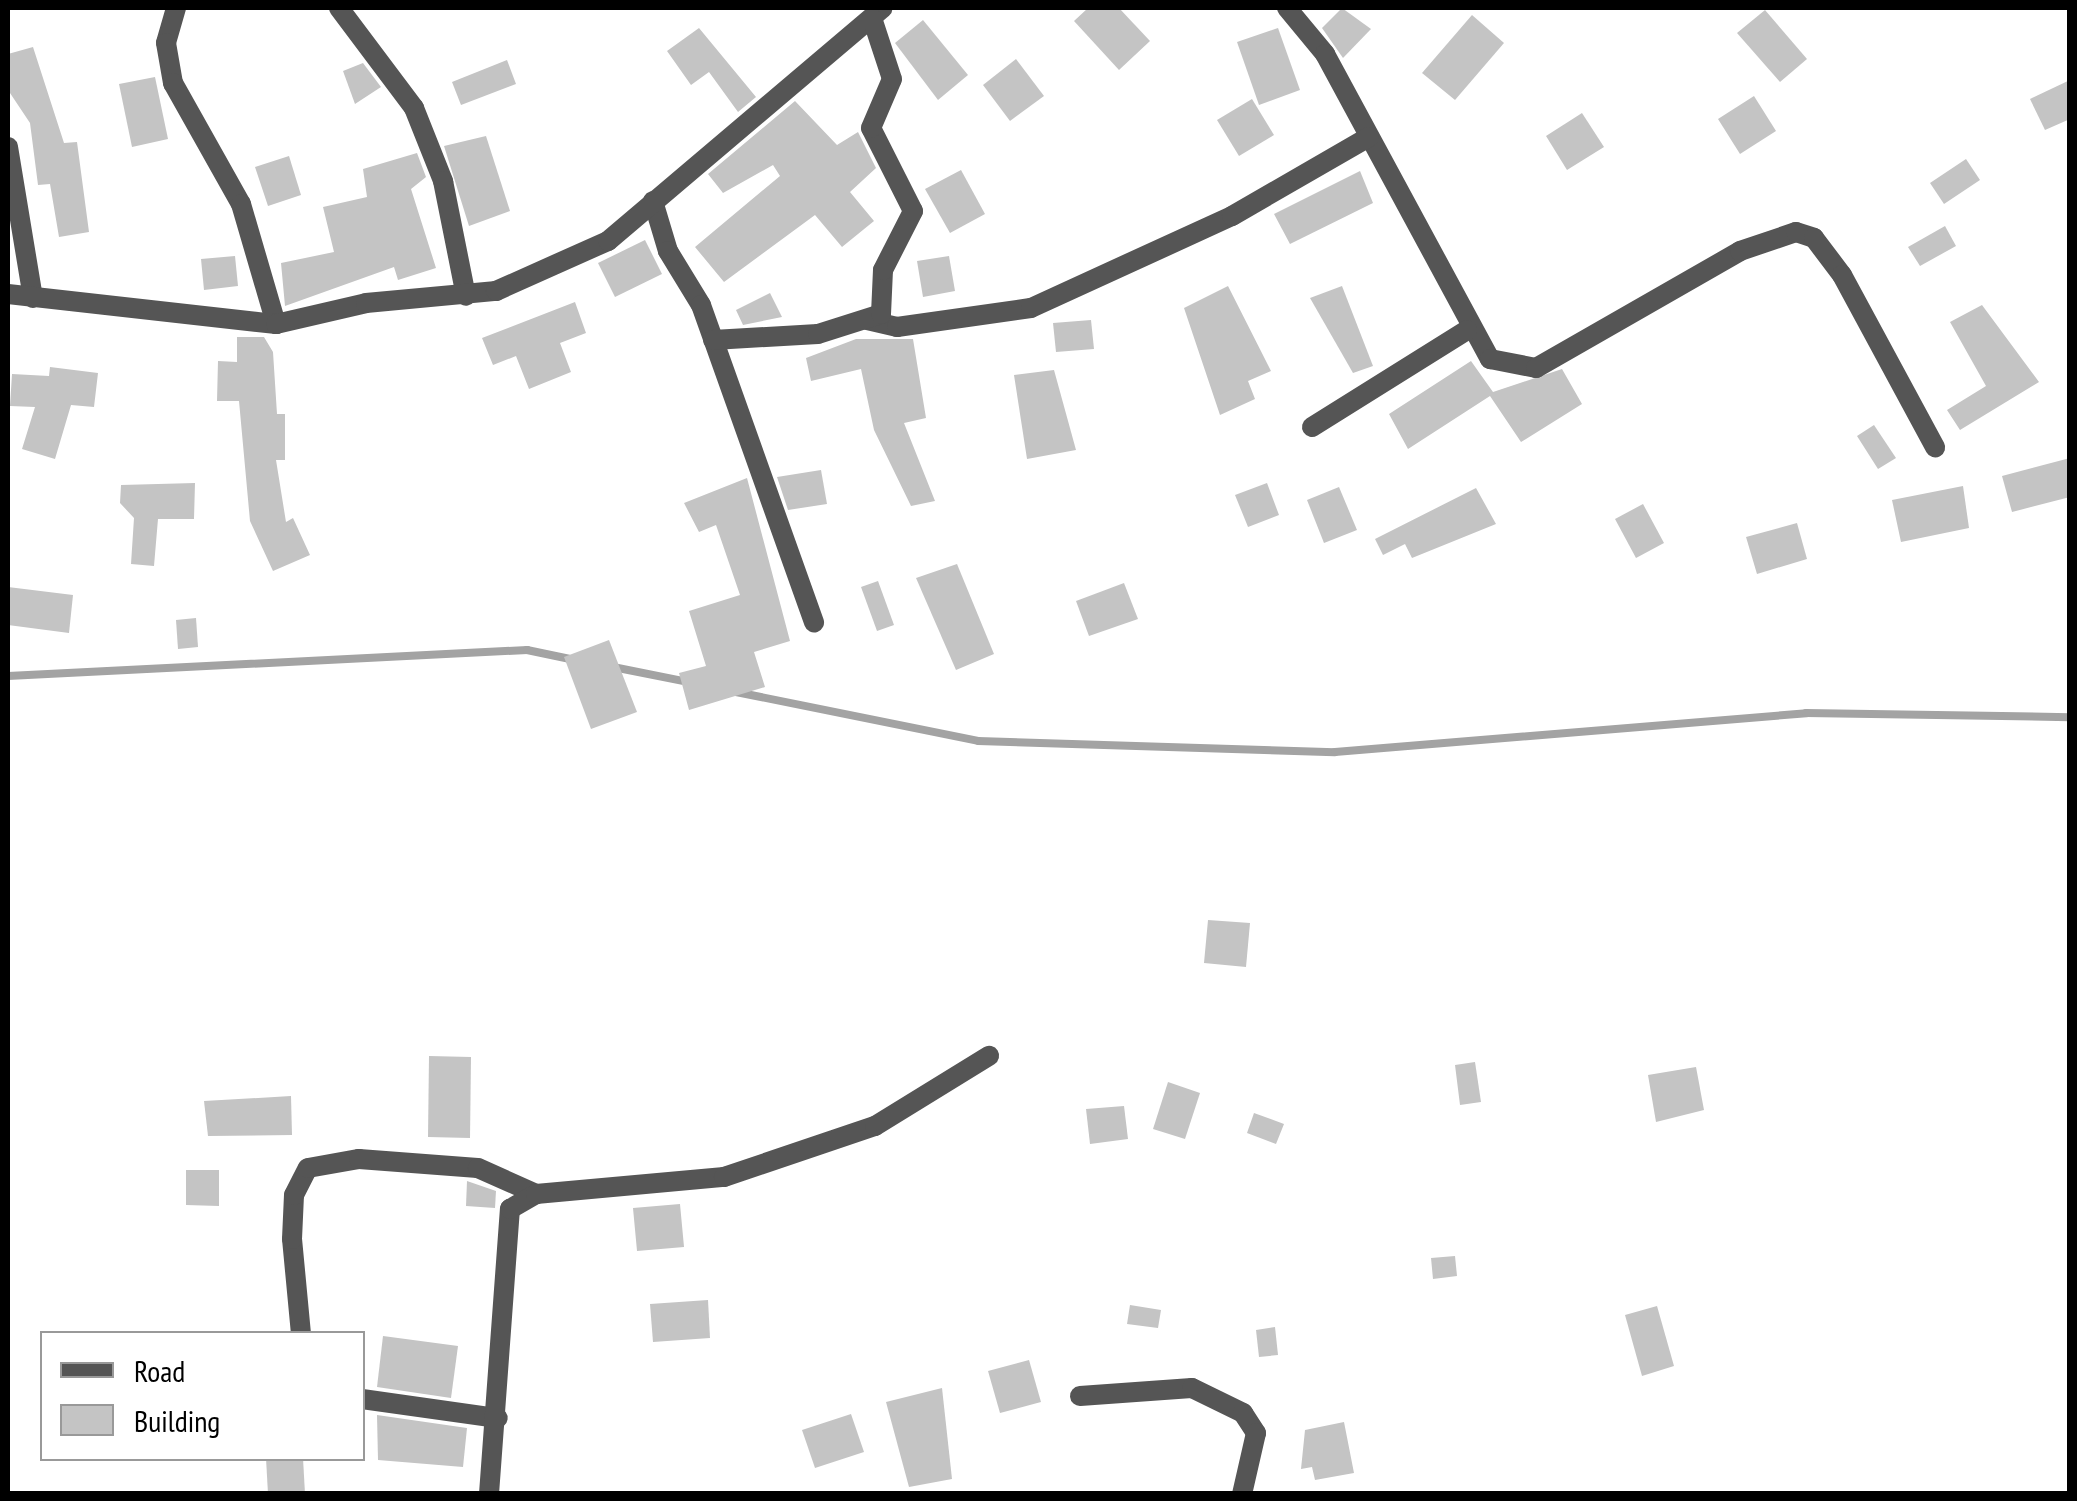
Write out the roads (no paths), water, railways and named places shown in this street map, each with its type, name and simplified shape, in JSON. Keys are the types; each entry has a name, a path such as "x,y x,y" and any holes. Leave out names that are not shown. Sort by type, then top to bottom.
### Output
{"street":[{"path":"176,8 166,42 173,83 241,204 276,324"},
{"path":"339,8 414,108 451,210 466,296"},
{"path":"1287,8 1325,54 1467,330 1490,359 1536,368 1740,251 1796,232 1814,238 1842,275 1935,447"},
{"path":"8,294 276,324 366,304 466,296 608,240 878,13 892,80 871,128 912,211 883,270 881,314 818,334 713,340"},
{"path":"867,320 897,327 1031,308 1232,216 1369,137"},
{"path":"8,147 33,298"},
{"path":"652,201 713,340 814,623"},
{"path":"1312,427 1467,330"},
{"path":"489,1494 498,1418 510,1208 536,1194 724,1177 875,1126 989,1056"},
{"path":"300,1331 292,1239 294,1195 308,1168 359,1159 478,1168 536,1194"},
{"path":"1080,1396 1192,1388 1243,1413 1256,1433 1242,1494"},
{"path":"365,1399 498,1418"}],"waterway":[{"path":"8,676 527,650 570,659"},
{"path":"613,667 688,682"},
{"path":"736,692 978,741 1335,752 1806,713 2070,717"}]}
